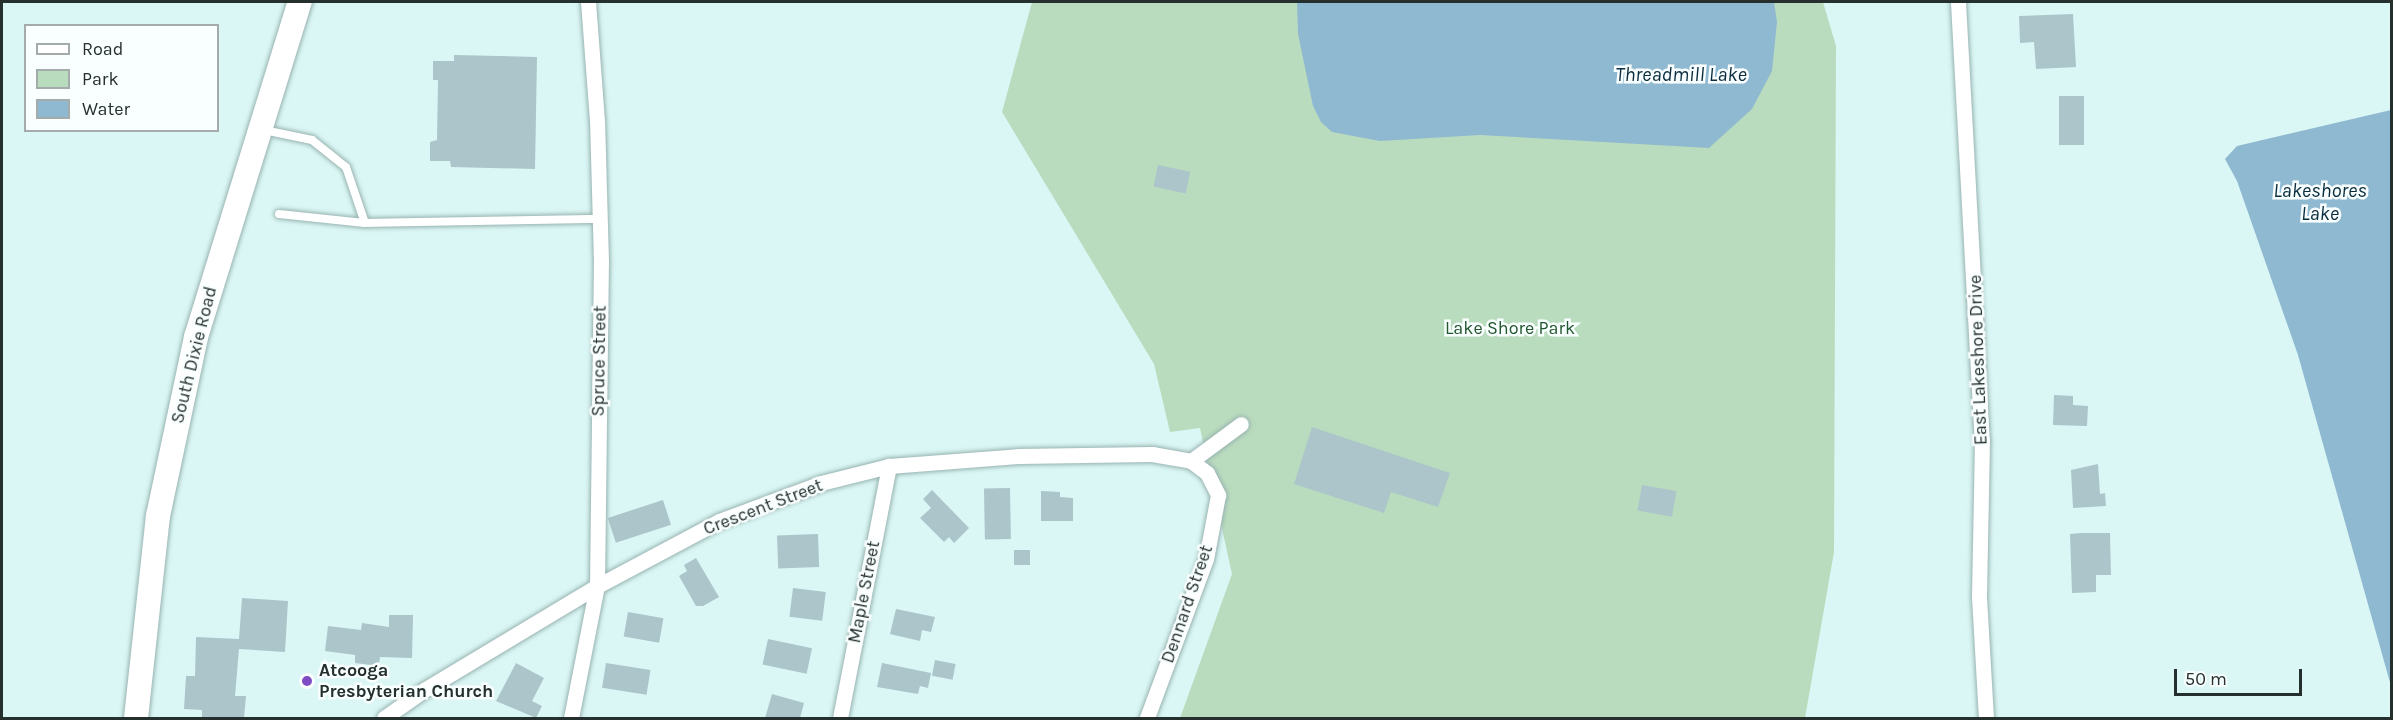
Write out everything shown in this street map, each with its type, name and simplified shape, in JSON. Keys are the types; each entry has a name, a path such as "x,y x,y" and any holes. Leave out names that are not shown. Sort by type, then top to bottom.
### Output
{"main road":[{"name":"South Dixie Road","path":"136,718 158,516 171,445 196,337 257,129 300,2"}],"street":[{"name":"Spruce Street","path":"571,718 597,585 600,219 588,2"},
{"name":"East Lakeshore Drive","path":"1958,2 1982,440 1979,597 1986,718"},
{"path":"1191,461 1241,424"},
{"name":"Crescent Street","path":"384,718 424,690 597,585 719,521 821,483 889,466 1040,456 1152,454 1191,461"},
{"name":"Dennard Street","path":"1147,718 1206,559 1218,495 1207,474 1191,461"},
{"name":"Maple Street","path":"840,718 889,466"}],"lane":[{"path":"257,129 312,140 346,167 365,223"},
{"path":"279,214 365,223 600,219"}],"green space":[{"name":"Lake Shore Park","path":"1032,2 1823,2 1836,46 1834,552 1805,718 1180,718 1232,574 1200,428 1170,432 1154,364 1002,112"}],"water":[{"name":"Threadmill Lake","path":"1297,2 1774,2 1777,22 1772,71 1752,109 1709,148 1480,135 1380,141 1332,132 1321,122 1313,106 1298,34"},
{"name":"Lakeshores Lake","path":"2392,110 2391,686 2298,355 2237,181 2225,159 2237,146"}],"building":[{"path":"2073,14 2076,67 2036,69 2034,42 2020,43 2019,16"},
{"path":"454,55 537,57 535,169 451,167 450,161 430,161 430,142 437,140 438,80 433,80 433,61 454,61"},
{"path":"2059,96 2084,96 2084,145 2059,145"},
{"path":"1158,165 1190,172 1186,193 1153,187"},
{"path":"2054,395 2073,396 2073,405 2088,406 2087,426 2053,425"},
{"path":"1312,427 1450,473 1438,507 1391,492 1384,513 1294,484"},
{"path":"2098,464 2100,494 2105,493 2106,506 2073,508 2071,470"},
{"path":"1642,485 1676,491 1672,517 1637,511"},
{"path":"984,488 1010,488 1011,539 985,539"},
{"path":"932,490 969,528 954,543 949,537 944,542 920,518 931,508 923,499"},
{"path":"1041,491 1060,492 1060,497 1073,498 1073,521 1041,521"},
{"path":"663,500 671,525 616,543 608,518"},
{"path":"2110,533 2111,575 2096,575 2096,592 2072,593 2070,534"},
{"path":"818,534 819,567 778,568 777,535"},
{"path":"1014,550 1030,550 1030,565 1014,565"},
{"path":"696,558 719,597 703,606 696,606 679,576 687,571 684,565"},
{"path":"793,588 826,592 822,621 789,617"},
{"path":"242,598 288,601 285,652 239,649 235,696 246,696 244,718 202,718 202,710 184,709 186,676 195,676 196,637 239,639"},
{"path":"896,609 935,617 931,632 922,630 920,641 890,634"},
{"path":"628,612 663,618 659,643 624,637"},
{"path":"389,615 413,615 412,658 380,657 379,666 355,663 355,655 325,651 328,626 361,630 362,623 389,627"},
{"path":"768,639 812,648 807,674 763,664"},
{"path":"935,660 956,664 953,680 932,676"},
{"path":"516,663 544,678 532,701 542,706 536,718 496,701"},
{"path":"606,663 650,670 647,695 602,688"},
{"path":"882,663 931,673 928,688 920,686 918,694 877,687"},
{"path":"772,694 804,703 800,718 765,718"}],"place":[{"name":"Atcooga Presbyterian Church","path":"307,681"}]}
